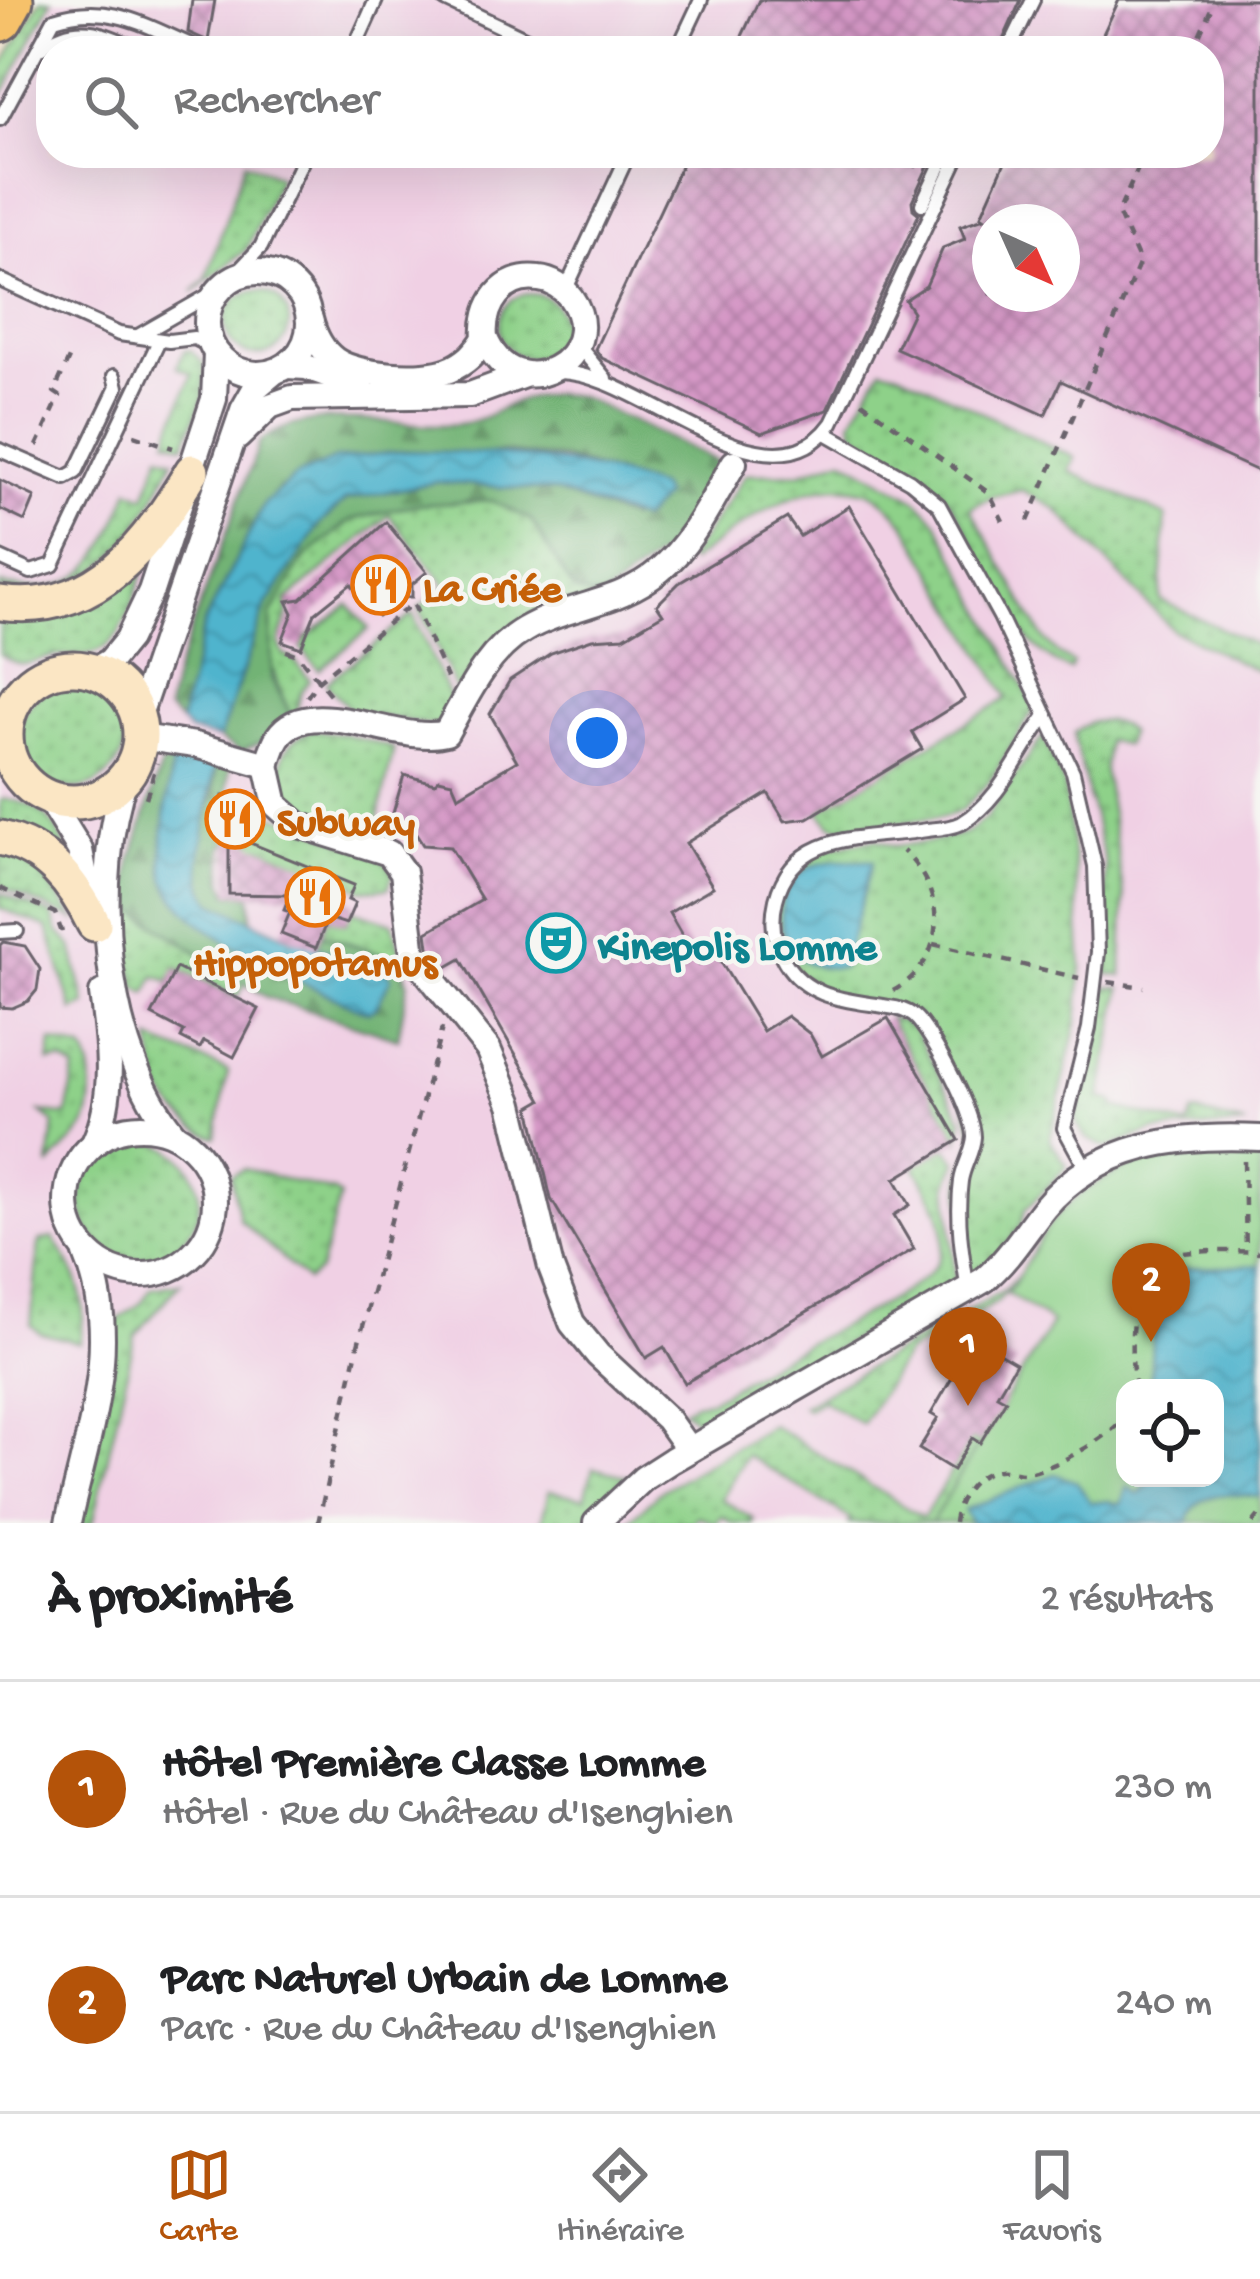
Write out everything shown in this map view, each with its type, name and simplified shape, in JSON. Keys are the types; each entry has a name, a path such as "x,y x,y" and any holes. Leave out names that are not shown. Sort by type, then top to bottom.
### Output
{"highway":[{"path":"0,18 10,0"}],"street":[{"path":"93,671 118,653 135,628 192,471 214,399 208,310 226,283 257,272 283,278 302,295 318,340 332,357 373,372 424,374 447,370 472,356 485,338 487,308 507,285 537,278 565,290 578,311 577,344 571,356 536,374 470,394 280,401 248,425 231,449"},
{"path":"82,1246 106,1266 146,1275 175,1267 199,1247 213,1220 214,1189 200,1155 154,1109 137,1074 113,968 107,865 113,821 136,758 139,728 249,397 304,346 310,319"},
{"path":"485,338 499,362 536,374"},
{"path":"214,350 236,370 261,375 306,367 404,396"},
{"path":"688,1450 668,1419 572,1323 551,1268 511,1104 488,1049 413,955 403,872 389,853 299,825 276,805 267,765 279,735 312,718 338,719 416,737 446,733 496,651 520,632 616,596 656,574 682,549 734,463"},
{"path":"0,603 61,601 113,574 147,539 192,471"},
{"path":"68,1523 103,1339 100,1292 69,1219 68,1186 78,1162 94,1143 107,1106 109,1065 84,860 65,819 26,791 10,759 5,728 17,697 34,680 63,668 93,671 119,686 139,728 267,765"},
{"path":"0,674 34,680"},
{"path":"26,791 71,802 94,799 126,776"},
{"path":"0,838 47,859 73,887 94,924"},
{"path":"94,1143 133,1127 174,1134"},
{"path":"596,1523 644,1478 688,1450 968,1291 997,1270 1044,1208 1087,1171 1146,1144 1254,1138"}],"lane":[{"path":"359,36 376,0"},
{"path":"445,0 521,36"},
{"path":"684,36 701,0"},
{"path":"1016,36 1033,0"},
{"path":"44,36 54,20 88,10 130,19 170,36"},
{"path":"58,36 86,29 104,36"},
{"path":"0,119 36,49"},
{"path":"32,55 36,52"},
{"path":"136,337 226,283 266,239 299,168"},
{"path":"565,290 622,168"},
{"path":"922,204 939,168"},
{"path":"536,374 578,374 763,456 804,449 826,433 952,168"},
{"path":"0,280 107,330 159,340 194,338 214,350"},
{"path":"0,558 31,572 52,565 159,340"},
{"path":"577,344 596,371 621,390"},
{"path":"0,450 65,478 76,472 117,387 114,376"},
{"path":"826,433 910,481 940,505 1000,617 1072,772 1091,839 1097,894 1096,981 1084,1052 1064,1118 1067,1139 1087,1171"},
{"path":"0,465 26,462"},
{"path":"968,1291 959,1237 961,1180 974,1136 964,1098 918,1018 902,1009 816,992 800,980 780,952 773,912 779,887 808,851 851,836 876,839 959,825 982,807 1046,716"},
{"path":"0,932 16,931"}],"path":[{"path":"1199,36 1215,0"},
{"path":"1028,520 1140,262 1118,213 1138,168"},
{"path":"26,462 60,395 54,392 70,356"},
{"path":"848,391 989,493 1003,521"},
{"path":"301,713 318,681 412,603 457,700"},
{"path":"286,651 298,655 343,711"},
{"path":"857,1001 904,986 933,944 938,922 935,898 924,873 905,853 876,839"},
{"path":"0,888 56,913 61,930 94,924"},
{"path":"933,944 1096,981 1144,987"},
{"path":"318,1523 358,1345 442,1028 453,1009"},
{"path":"1246,1251 1254,1138"},
{"path":"1134,1379 1130,1364 1135,1313 1143,1281 1156,1262 1170,1254 1260,1252"},
{"path":"954,1523 955,1506 980,1476 999,1470 1027,1473 1116,1428"},
{"path":"1253,1523 1260,1514"}],"shaded area":[{"path":"41,0 1260,0 1260,1160 1054,1219 1024,1271 1053,1322 931,1523 0,1523 0,69"}],"green space":[{"path":"41,0 52,0 0,100 0,69"},
{"path":"243,168 259,168 279,177 247,249 193,292 206,279"},
{"path":"257,291 280,300 289,323 280,346 257,355 234,346 225,323 234,300"},
{"path":"531,294 554,303 563,326 554,349 531,358 508,349 499,326 508,303"},
{"path":"190,350 204,364 204,395 184,445 167,439 192,374 177,367 184,351"},
{"path":"882,368 1075,458 1069,471 1166,516 1160,600 1260,647 1260,672 1173,630 1056,509 1022,490 993,497 970,508 1042,636 1073,663 1070,670 1048,657 1014,621 945,495 853,429 852,420"},
{"path":"579,396 723,464 667,549 601,599 574,591 531,520 492,501 413,505 351,520 303,559 271,615 272,678 291,715 264,741 241,752 219,739 265,608 319,525 346,500 437,482 554,491 630,519 636,479 564,459 502,452 264,504 204,624 180,722 167,710 174,677 260,442 282,429 331,419 459,424 523,399"},
{"path":"161,454 174,459 144,515 110,559 64,586 0,590 0,585 53,586 87,569 110,536 130,489 145,496"},
{"path":"843,458 918,501 936,520 1035,708 990,781 962,810 946,817 845,829 831,825 819,811 1008,698 892,509 862,490 816,490 770,508 691,562 688,559 746,474 799,473"},
{"path":"492,501 531,520 574,590 600,599 566,605 459,696 419,608 446,585 389,515 286,601 288,614 279,643 284,655 310,680 301,692 296,714 291,715 272,668 270,617 282,590 316,547 341,526 369,513 421,504"},
{"path":"147,560 121,629 102,649 25,664 0,654 0,613"},
{"path":"349,605 369,629 319,670 301,648 304,640"},
{"path":"413,614 453,706 437,726 351,711 326,683"},
{"path":"72,683 92,687 109,699 121,716 125,736 121,756 109,773 92,785 72,789 52,785 35,773 23,756 19,736 23,716 35,699 52,687"},
{"path":"1107,721 1129,732 1125,745 1107,740 1104,770 1124,897 1122,976 1107,974 1105,863 1075,741 1075,732 1091,722"},
{"path":"312,730 394,748 374,836 303,812 281,791 284,754"},
{"path":"1043,736 1064,785 1082,968 1077,1023 1050,1139 1067,1166 1025,1210 1020,1228 1000,1253 964,1282 961,1180 974,1136 964,1098 917,1019 836,999 788,968 773,912 792,866 808,851 876,839 894,846 932,842 966,833 986,818"},
{"path":"172,761 163,845 164,872 172,893 214,934 355,1007 386,971 316,948 322,934 394,958 408,982 398,1039 266,997 126,905 131,861 161,765"},
{"path":"215,762 230,765 223,836 238,836 223,846 223,880 229,894 251,895 252,922 219,908 202,885 200,851"},
{"path":"0,801 33,807 52,823 75,873 0,830"},
{"path":"275,815 376,854 394,871 388,888 363,890 261,847 251,856 229,856 250,843"},
{"path":"0,851 36,864 75,920 0,886"},
{"path":"0,893 53,915 58,931 72,946 86,1005 73,1011 48,928 0,908"},
{"path":"126,905 245,983 238,997 177,968 169,981 155,976 147,993 136,987"},
{"path":"352,910 393,923 408,982 394,958 322,934 328,918 346,924"},
{"path":"1106,987 1121,988 1101,1098 1114,1102 1114,1107 1188,1126 1193,1112 1246,1125 1154,1131 1107,1148 1085,1137 1075,1120 1095,1055"},
{"path":"889,1018 915,1030 963,1119 959,1140"},
{"path":"151,1040 228,1071 216,1137 193,1125 166,1098"},
{"path":"52,1042 83,1050 92,1089 83,1129 49,1167 54,1123 41,1112 67,1116 75,1069 62,1061 49,1062"},
{"path":"140,1141 163,1145 182,1158 195,1177 199,1200 195,1223 182,1242 163,1255 140,1259 117,1255 98,1242 85,1223 81,1200 85,1177 98,1158 117,1145"},
{"path":"947,1147 957,1161 948,1184 955,1281 703,1425 682,1410 710,1400 878,1307 930,1271 942,1248 942,1223 915,1166"},
{"path":"1152,1157 1260,1159 1260,1523 931,1523 1052,1323 1007,1293 1047,1228 1075,1198"},
{"path":"244,1169 340,1197 319,1271 307,1281 239,1219 231,1175"},
{"path":"53,1238 79,1287 80,1343 40,1333 31,1325 39,1241"},
{"path":"1023,1271 997,1302 906,1354 862,1424 822,1400 806,1409 802,1406 1004,1290"},
{"path":"180,1283 135,1336 93,1523 79,1523 113,1366 115,1322 141,1303 151,1288"},
{"path":"772,1425 923,1518 972,1438 980,1443 931,1523 849,1523 851,1519 746,1455 721,1499 754,1519 751,1523 733,1523 721,1516 716,1523 697,1516 693,1523 626,1523 661,1491"},
{"path":"593,1468 626,1476 625,1480 583,1523 541,1523 549,1491 585,1498"}],"water":[{"path":"405,451 564,463 659,487 664,496 641,520 554,491 437,482 346,500 319,525 265,608 219,739 190,732 180,722 204,624 264,504 296,476 336,459"},
{"path":"196,753 215,762 200,860 203,887 212,902 281,934 386,971 391,978 376,1007 368,1012 355,1007 244,952 190,914 172,893 164,872 163,845 172,761"},
{"path":"873,861 842,968 804,961 786,941 782,928 784,901 796,877 813,866"},
{"path":"1260,1265 1260,1497 1206,1499 1191,1512 1188,1523 972,1523 964,1510 1055,1474 1077,1482 1091,1503 1121,1504 1127,1487 1139,1494 1144,1487 1224,1487 1224,1379 1151,1379 1157,1310 1182,1269"}],"building":[{"path":"192,0 215,0 209,36 188,32"},
{"path":"759,0 1021,0 1005,36 742,36"},
{"path":"1119,0 1260,0 1260,472 1061,381 1045,415 896,348 913,312 905,300 926,286 943,248 965,239 960,226 972,222 972,312 1080,312 1080,204 986,204 1002,168 1224,168 1224,36 1102,36"},
{"path":"680,168 927,168 912,201 919,214 827,410 762,433 602,358 595,349"},
{"path":"0,480 35,497 25,521 0,509"},
{"name":"Kinepolis Lomme","path":"849,506 965,699 912,732 922,749 808,818 785,821 768,793 686,843 713,887 669,913 699,965 716,954 763,1031 787,1016 810,1034 822,1056 888,1018 959,1140 895,1179 910,1205 894,1215 914,1249 685,1383 664,1347 646,1358 551,1199 530,1107 542,1100 461,959 445,968 437,951 429,947 427,932 482,900 450,847 423,845 416,834 389,827 404,775 452,782 458,796 517,761 490,714 510,680 551,653 592,639 624,637 663,614 657,605 679,583 787,518 800,536"},
{"name":"La Criée","path":"386,522 427,572 412,584 412,597 402,597 378,616 351,584 315,613 301,648 282,641 293,613 287,601 301,599"},
{"name":"Hippopotamus","path":"223,796 246,797 246,828 233,836 354,885 348,900 355,903 346,924 328,918 316,948 281,934 290,912 284,910 290,895 229,894"},
{"path":"3,942 25,946 40,969 37,990 28,1001 12,1008 0,1007"},
{"path":"176,968 259,1009 234,1057 204,1041 200,1048 181,1038 184,1032 152,1015"},
{"path":"982,1343 1016,1363 997,1395 1006,1400 980,1443 972,1438 953,1470 919,1449 938,1418 931,1414 956,1371 963,1374"}],"place":[{"name":"La Criée","path":"381,585"},
{"name":"Subway","path":"235,819"},
{"name":"Hippopotamus","path":"315,897"},
{"name":"Kinepolis Lomme","path":"556,943"},
{"name":"Parc Naturel Urbain de Lomme","path":"1151,1342"},
{"name":"Hôtel Première Classe Lomme","path":"968,1406"}]}
